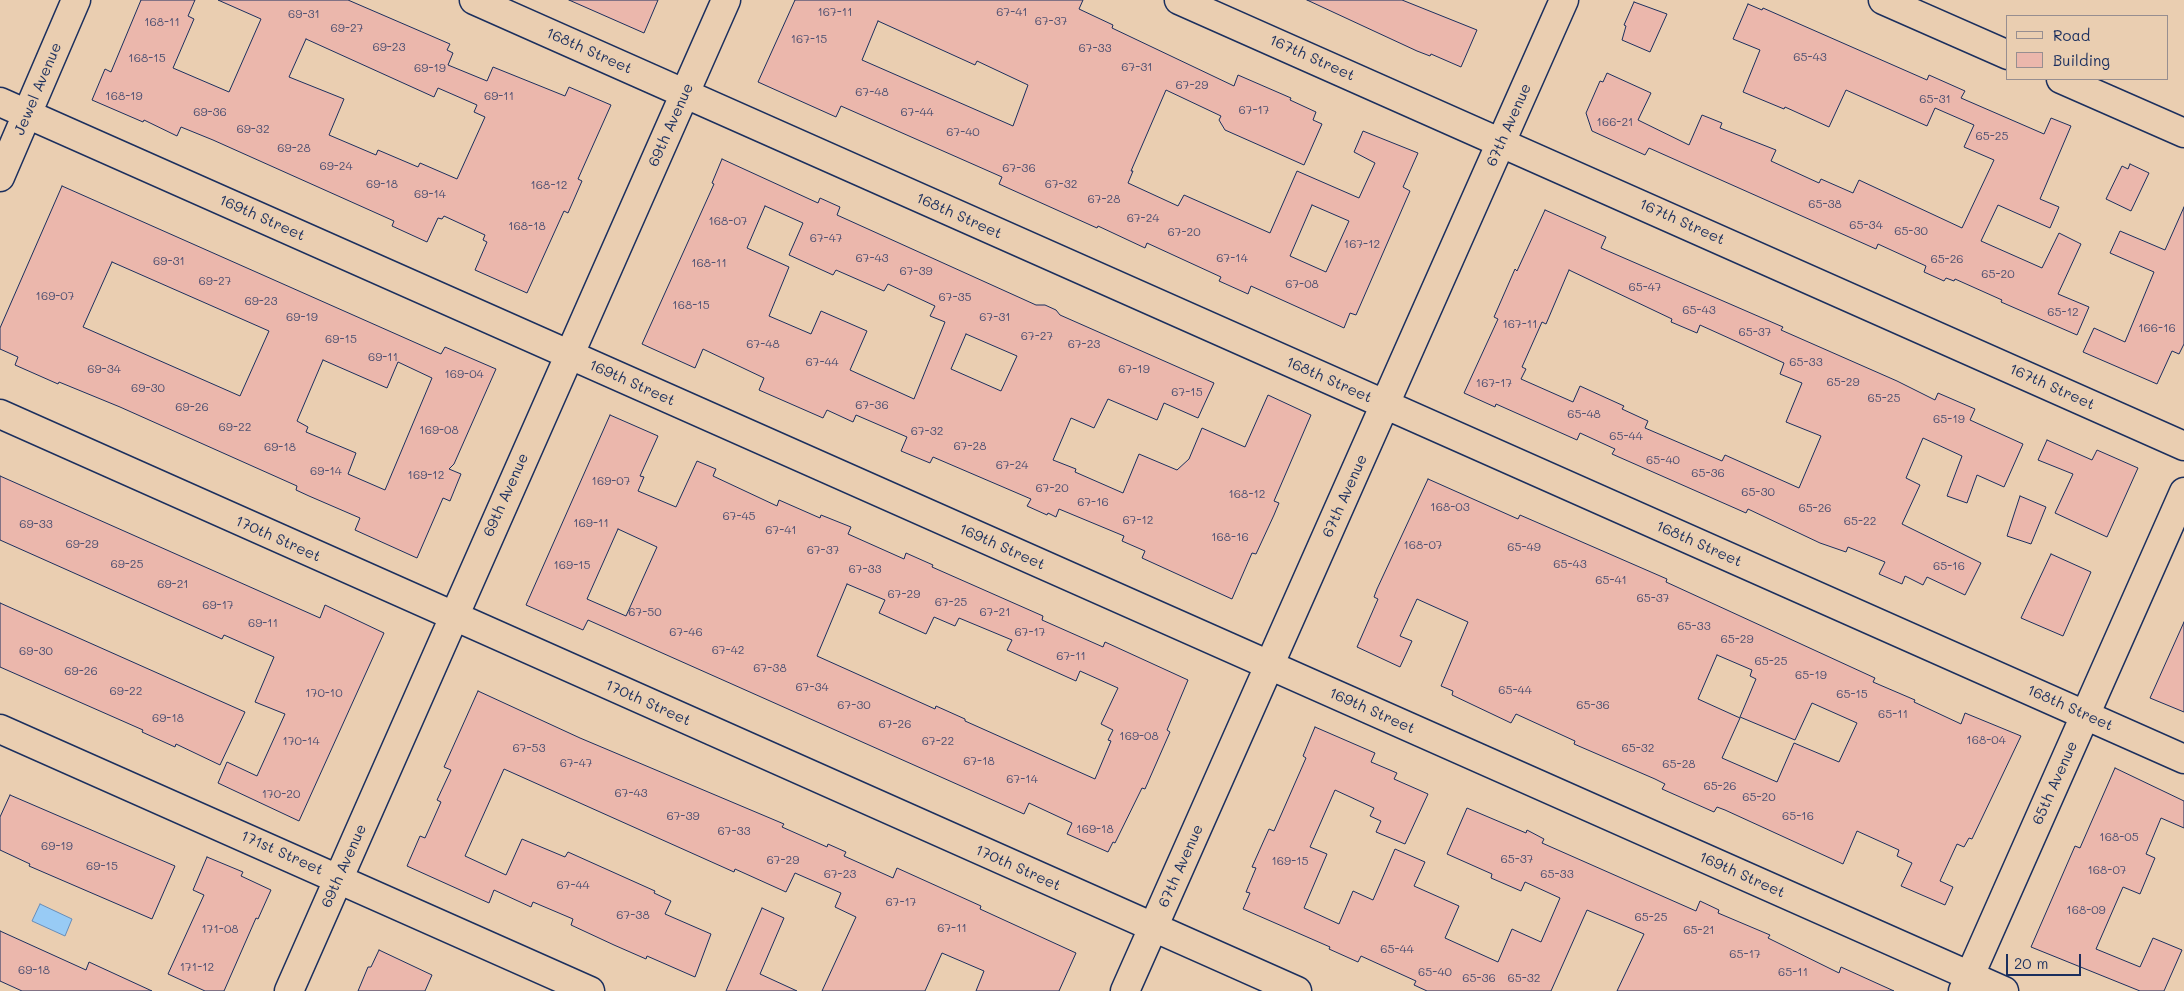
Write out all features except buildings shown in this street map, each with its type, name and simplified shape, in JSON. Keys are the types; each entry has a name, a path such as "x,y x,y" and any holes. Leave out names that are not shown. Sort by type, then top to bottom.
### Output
{"street":[{"name":"Jewel Avenue","path":"0,177 76,0"},
{"name":"168th Street","path":"474,0 2184,759"},
{"name":"69th Avenue","path":"289,991 568,354 726,0"},
{"name":"167th Street","path":"1179,0 2184,446"},
{"name":"67th Avenue","path":"1125,991 1564,0"},
{"path":"1883,0 2006,54"},
{"path":"2063,80 2184,133"},
{"name":"169th Street","path":"0,102 1269,666 1966,983 2004,991"},
{"name":"170th Street","path":"0,414 1297,991"},
{"name":"65th Avenue","path":"1966,983 2184,492"},
{"name":"171st Street","path":"0,729 590,991"}],"water":[{"path":"40,904 72,919 65,936 32,921"}]}
